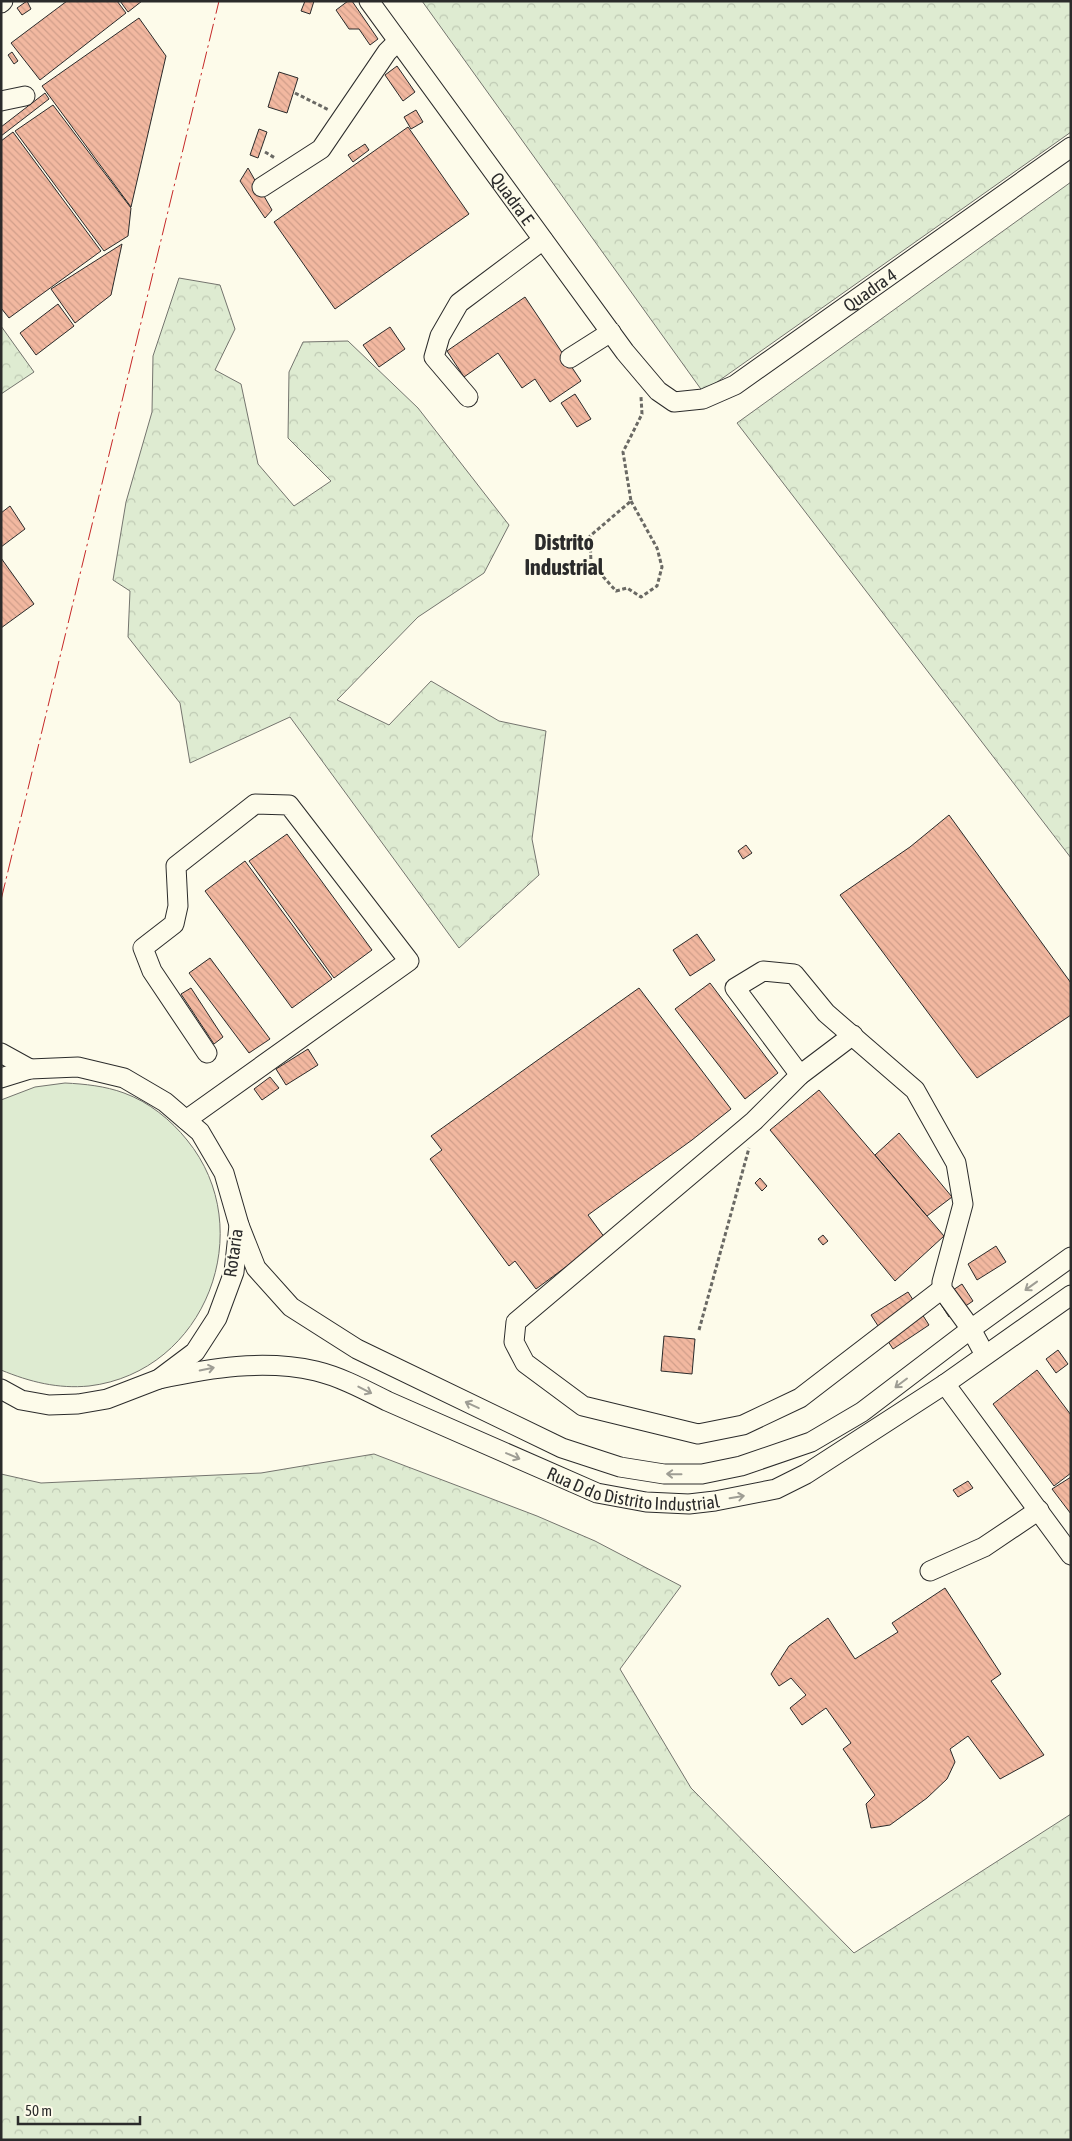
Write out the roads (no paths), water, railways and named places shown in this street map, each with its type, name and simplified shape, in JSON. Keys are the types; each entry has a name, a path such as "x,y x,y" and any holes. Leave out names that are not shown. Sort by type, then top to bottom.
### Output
{"street":[{"name":"Quadra E","path":"370,1 610,332 658,391"},
{"path":"262,187 321,149 387,52 398,41"},
{"path":"1,101 25,96"},
{"name":"Quadra 4","path":"658,391 674,402 704,399 735,385 1071,146"},
{"path":"468,397 434,358 440,336 459,303 543,240"},
{"path":"570,358 610,332"},
{"path":"186,1120 409,961 289,805 255,804 176,866 178,906 174,924 143,948 152,971 207,1053"},
{"path":"800,1076 736,988 763,971 794,974 826,1013 853,1034 915,1090 956,1163 963,1204 942,1282 942,1289 971,1329 984,1355"},
{"path":"853,1034 800,1076 754,1121 516,1322 514,1342 525,1364 583,1406 698,1434 743,1425 800,1398 942,1289"},
{"path":"1,1053 30,1069"},
{"name":"Rotaria","path":"1,1078 30,1069 78,1067 124,1078 165,1102 200,1132 224,1173 239,1225 234,1272 217,1318 195,1352 159,1379 107,1399 78,1404 50,1404 21,1400 1,1389"},
{"name":"Rua D do Distrito Industrial","path":"239,1225 256,1268 291,1307 357,1349 562,1448 620,1467 664,1474 702,1474 741,1466 811,1442 862,1412 971,1329 1071,1257"},
{"name":"Rua D do Distrito Industrial","path":"159,1379 214,1367 248,1365 292,1367 317,1371 357,1386 597,1493 646,1502 689,1504 776,1489 834,1457 945,1384 1071,1294"},
{"path":"945,1384 1071,1554"},
{"path":"930,1571 984,1547 1039,1510"}],"district":[{"name":"Distrito Industrial","path":"564,554"}]}
